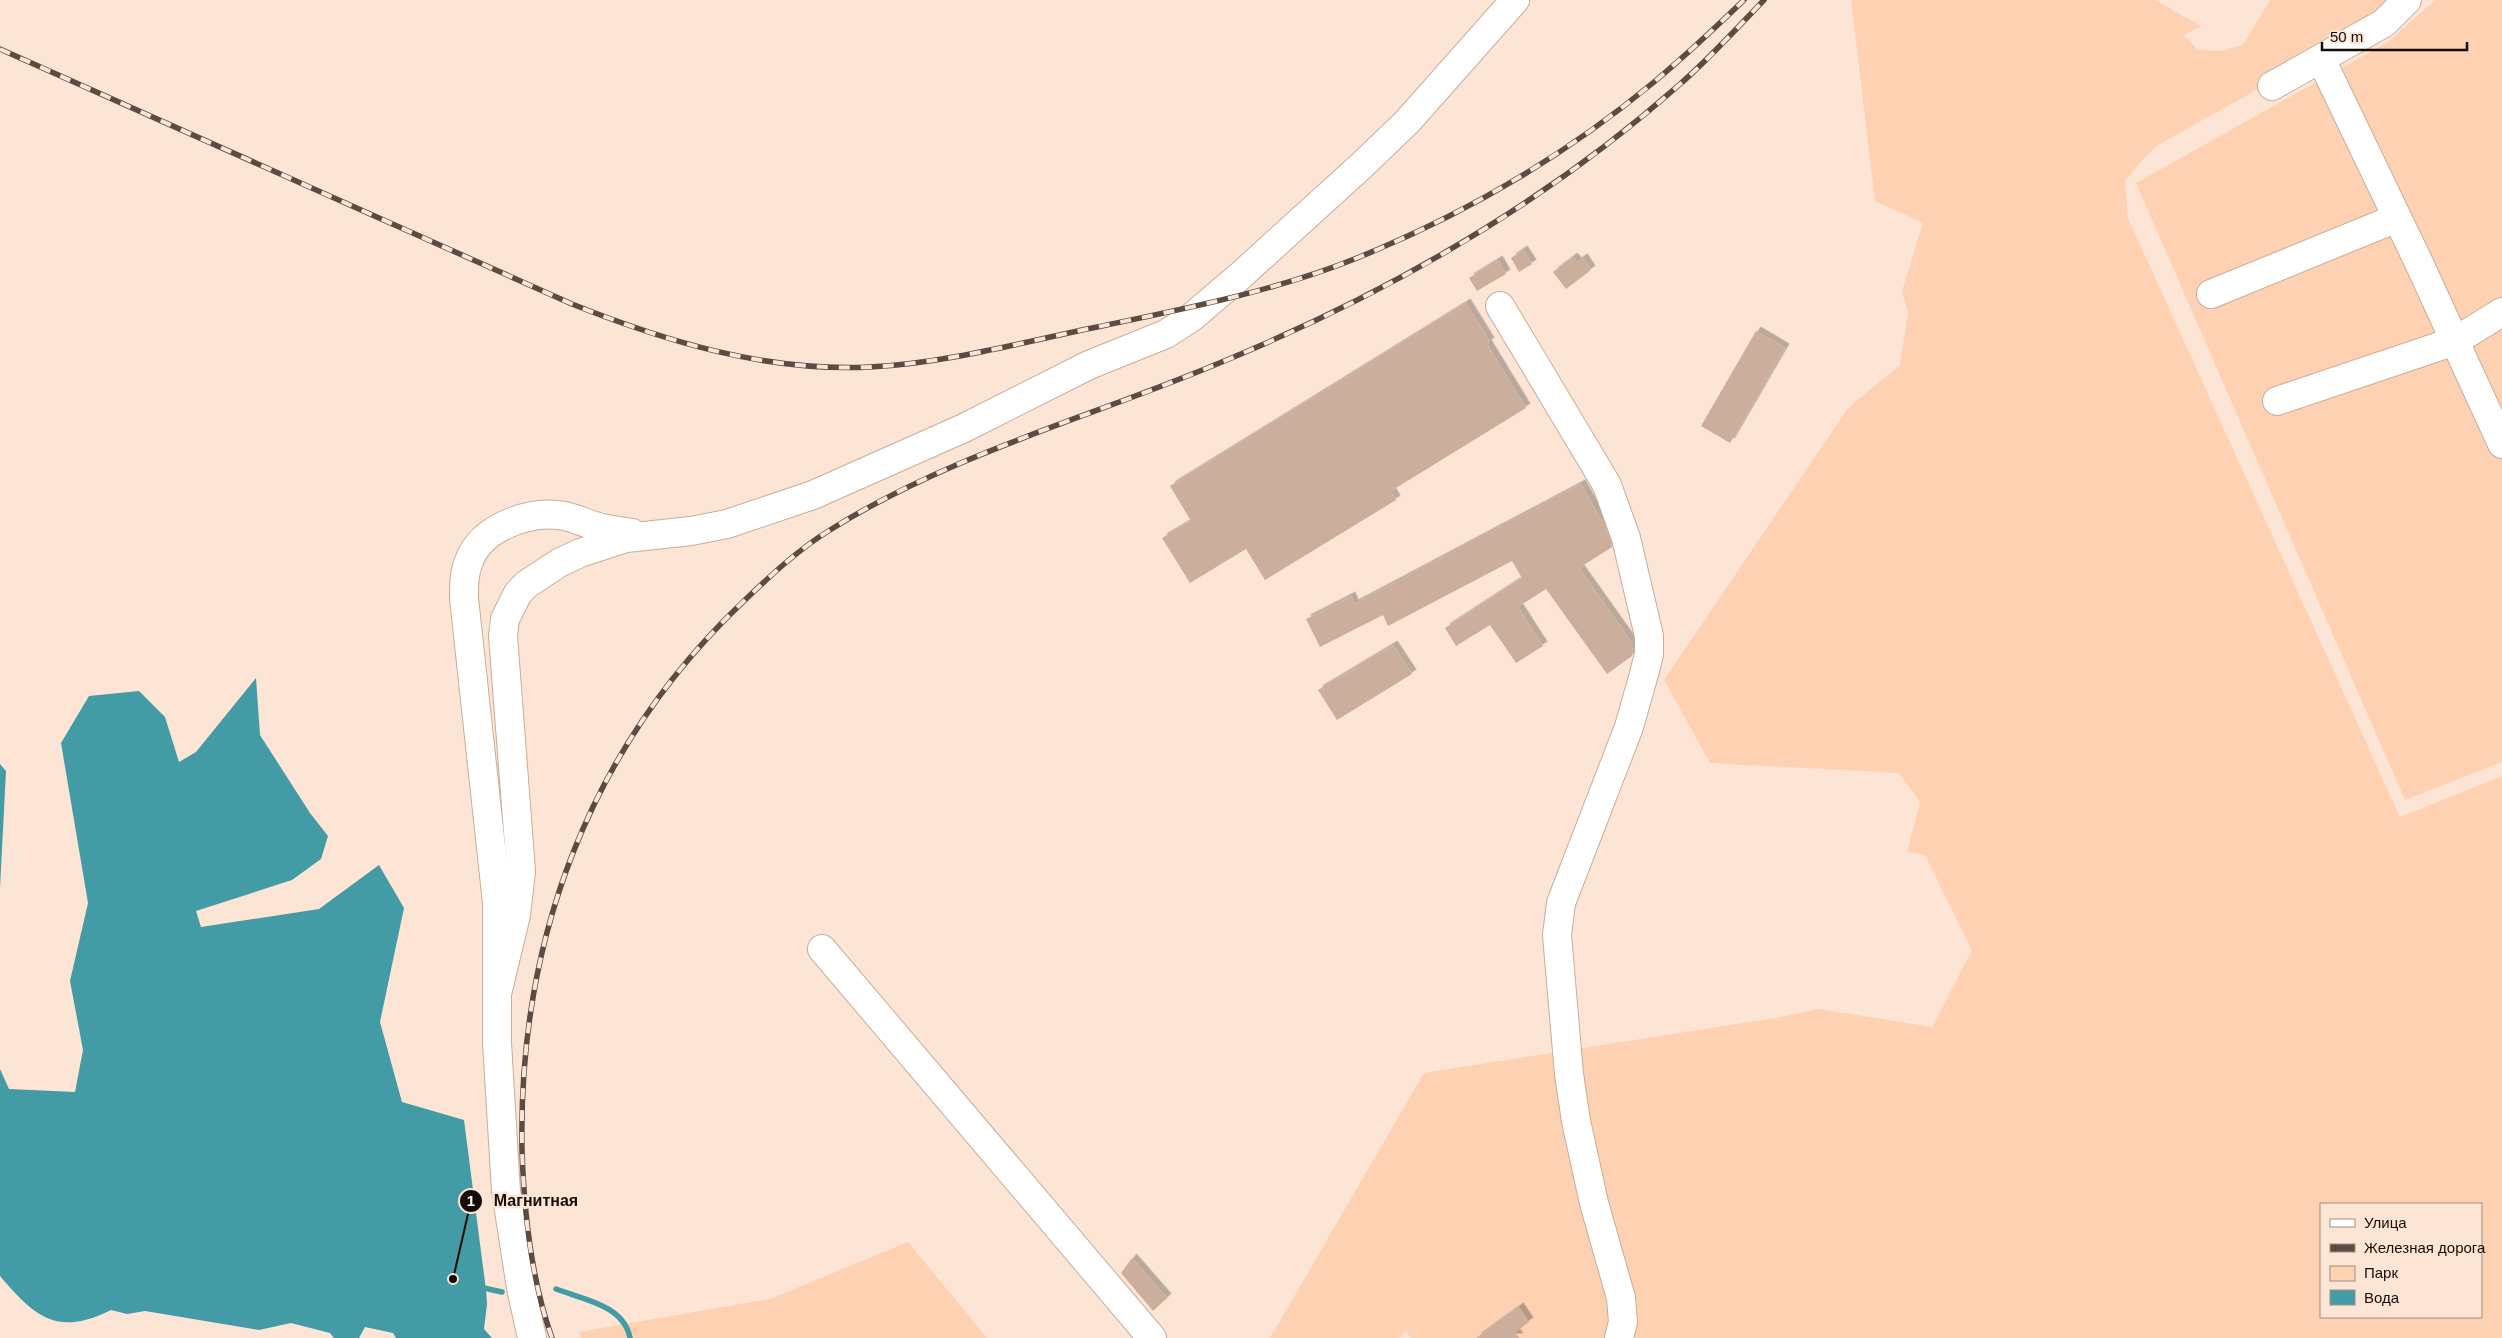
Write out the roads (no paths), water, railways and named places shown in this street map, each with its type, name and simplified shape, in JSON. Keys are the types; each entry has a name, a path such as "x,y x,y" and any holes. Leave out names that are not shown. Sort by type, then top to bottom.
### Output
{"lane":[{"path":"497,994 516,915 521,878 503,636 505,619 518,593 527,584 559,563 599,545 626,538 691,531 727,524 813,495 964,428 1089,365 1166,334 1192,317 1240,276 1360,168 1407,122 1515,0"},
{"path":"2272,86 2384,23 2407,0"},
{"path":"2321,59 2502,444"},
{"path":"2211,294 2397,218"},
{"path":"1500,306 1607,485 1626,538 1649,636 1649,654 1637,700 1561,903 1557,935 1569,1074 1576,1121 1601,1231 1621,1298 1623,1322 1619,1338"},
{"path":"2277,401 2455,341 2502,312"},
{"path":"532,1338 521,1288 506,1191 498,1092 497,903 464,598 465,576 470,559 480,544 496,530 516,521 537,516 559,514 602,528 656,534"},
{"path":"822,949 1152,1338"}],"water":[{"path":"256,678 260,735 310,813 328,836 321,859 292,880 196,911 201,927 319,909 379,865 404,908 380,1022 402,1102 464,1120 486,1290 487,1304 484,1329 492,1338 396,1338 393,1333 365,1327 359,1338 334,1338 330,1333 291,1323 259,1330 145,1311 127,1314 111,1310 76,1322 61,1322 36,1312 0,1276 0,1069 9,1089 75,1092 83,1050 70,981 88,903 61,743 89,696 139,691 165,717 179,762 196,752"},
{"path":"0,764 6,771 0,888"}],"waterway":[{"path":"479,1287 502,1292"},
{"path":"556,1289 589,1300 611,1311 620,1318 630,1338"}],"railway":[{"path":"0,49 572,304 608,318 681,342 755,359 793,365 870,367 956,357 1196,306 1262,290 1357,258 1436,223 1474,203 1549,158 1620,109 1654,82 1744,0"},
{"path":"552,1338 534,1269 527,1222 523,1174 524,1072 533,996 550,922 574,851 605,783 644,718 691,657 745,600 807,545 876,504 923,480 971,459 1168,384 1279,337 1341,308 1460,244 1573,170 1627,129 1690,75 1764,0"}],"place":[{"name":"Магнитная","path":"453,1279"}]}
